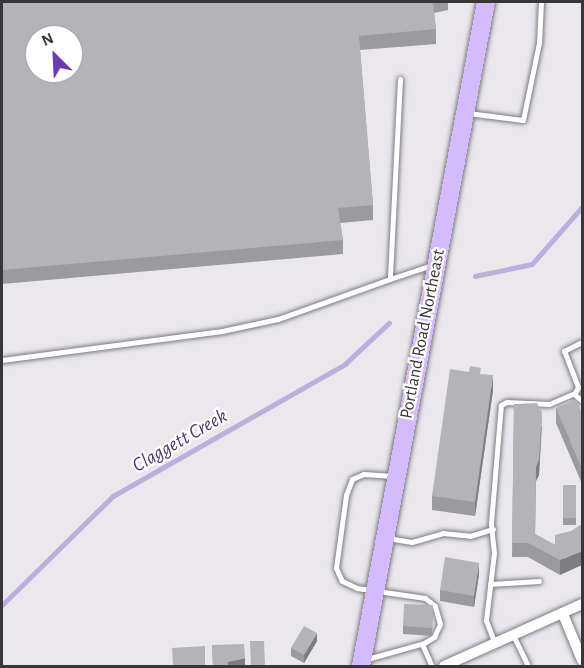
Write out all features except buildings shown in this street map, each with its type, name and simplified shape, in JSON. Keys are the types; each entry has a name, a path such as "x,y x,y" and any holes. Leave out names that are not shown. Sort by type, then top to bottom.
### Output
{"main road":[{"name":"Portland Road Northeast","path":"362,663 486,2"}],"street":[{"path":"444,666 582,604"},
{"path":"562,614 582,660"}],"lane":[{"path":"465,112 523,120 539,43 541,2"},
{"path":"390,279 400,79"},
{"path":"2,360 222,331 278,319 437,263"},
{"path":"495,644 486,620 501,405 507,402 549,404 574,394 578,387 564,351 582,342"},
{"path":"574,394 582,401"},
{"path":"362,663 403,651 434,637 440,614 430,601 410,594 342,581 336,568 346,495 351,480 364,474 397,476"},
{"path":"385,538 412,542 443,533 470,536 493,529"},
{"path":"490,584 539,581"},
{"path":"513,636 528,666"},
{"path":"422,644 432,666"}],"waterway":[{"name":"Claggett Creek","path":"475,276 532,264 582,207"},
{"name":"Claggett Creek","path":"2,605 113,496 345,364 389,323"}]}
